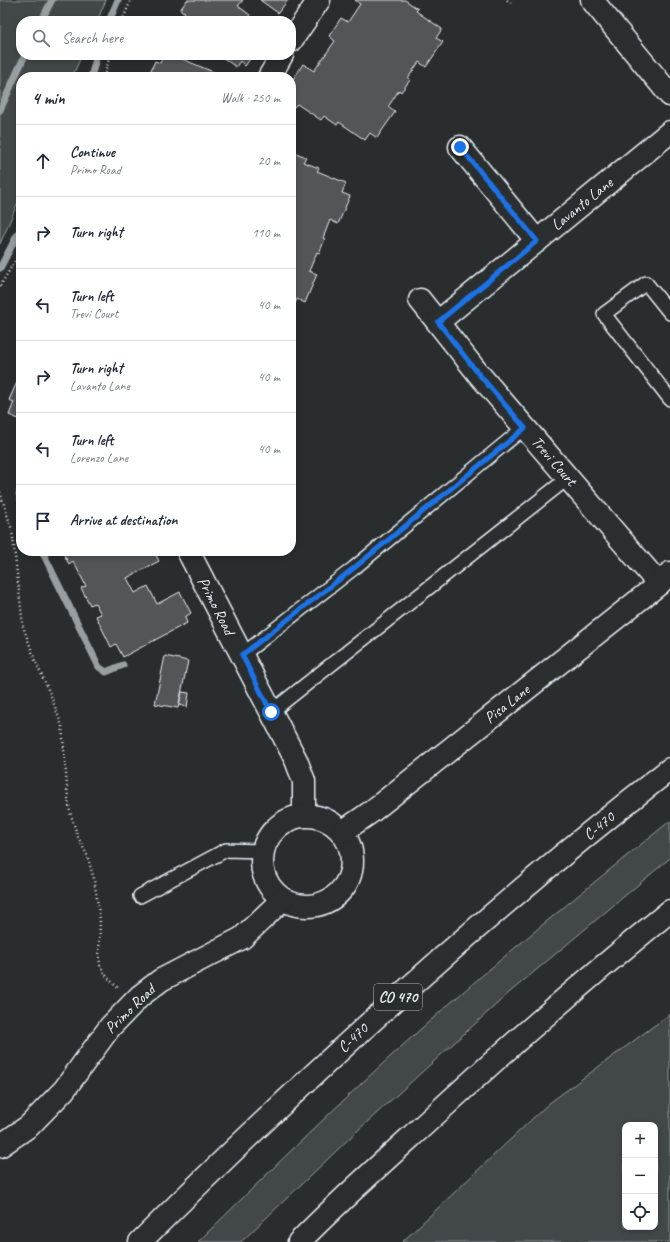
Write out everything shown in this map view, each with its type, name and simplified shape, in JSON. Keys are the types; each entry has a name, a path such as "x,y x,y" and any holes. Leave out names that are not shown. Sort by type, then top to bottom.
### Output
{"main road":[{"path":"296,34 320,0"},
{"path":"592,0 670,95"},
{"path":"273,72 279,60"},
{"name":"Lavanto Lane","path":"438,322 670,132"},
{"path":"460,147 537,241"},
{"name":"Trevi Court","path":"420,300 477,372 568,478 664,578"},
{"name":"Primo Road","path":"191,556 271,712 304,781 304,815"},
{"name":"Pisa Lane","path":"342,832 371,812 664,578"},
{"name":"C-470","path":"140,1242 374,1018 535,879 670,769"},
{"path":"304,815 318,817 332,822 342,832 350,845 353,859 351,874 344,888 333,899 319,906 303,907 288,903 275,894 266,882 261,867 262,851 268,838 277,826 289,819 304,815"},
{"name":"Primo Road","path":"0,1146 29,1126 64,1090 110,1027 140,996 161,980 242,938 283,899"},
{"path":"299,1242 386,1159 515,1042 670,911"}],"lane":[{"path":"670,313 646,283 604,314 670,399"},
{"path":"242,655 354,568 525,428"},
{"path":"271,712 568,478"},
{"path":"140,896 226,850 262,851"}],"path":[{"path":"124,16 131,0"},
{"path":"508,0 513,4"},
{"path":"105,72 109,60"},
{"path":"0,286 16,259"},
{"path":"0,492 12,530 23,626 62,726 70,812 90,867 97,899 100,920 100,965 107,977 117,986"}],"shaded area":[{"path":"0,0 106,0 99,16 16,16 16,60 80,60 74,72 16,72 16,207 0,244"},
{"path":"670,821 670,858 510,992 355,1133 241,1242 198,1242 332,1111 414,1035 540,926"},
{"path":"670,1014 670,1242 402,1242 548,1104"}],"building":[{"path":"187,0 243,0 238,6 250,15 182,16 185,12 180,10"},
{"path":"260,0 288,0 278,13"},
{"path":"355,0 405,0 418,9 416,11 442,29 436,38 443,42 426,67 419,62 408,78 410,80 401,92 399,90 388,107 395,112 377,138 370,133 365,140 339,122 337,125 324,116 321,120 297,104 296,105 296,74 303,64 314,71 335,41 329,36 341,18 348,22 360,4"},
{"path":"162,60 185,60 213,72 150,72 155,61 160,63"},
{"path":"226,60 249,60 245,66 240,61 236,67"},
{"path":"296,153 306,157 303,162 319,168 317,171 346,183 342,193 350,196 338,224 330,220 323,238 325,239 319,253 317,252 309,271 317,274 305,303 297,299 296,301"},
{"path":"16,384 16,418 9,415 14,402 9,400"},
{"path":"65,556 156,556 159,561 127,578 135,593 148,586 157,604 180,592 191,613 185,617 187,623 123,657 116,644 111,647 96,616 101,614 95,603 90,605 81,588 86,586 73,561 69,564"},
{"path":"165,656 188,661 178,708 155,704"},
{"path":"182,692 189,693 187,707 179,705"}],"waterway":[{"path":"44,16 52,0"},
{"path":"111,16 118,0"},
{"path":"17,72 23,60"},
{"path":"92,72 96,60"},
{"path":"0,110 16,75"},
{"path":"0,268 16,238"},
{"path":"44,556 99,667 106,672 123,665"}],"route":[{"path":"271,712 242,655 354,568 525,428 477,372 438,322 537,241 460,147"}]}
